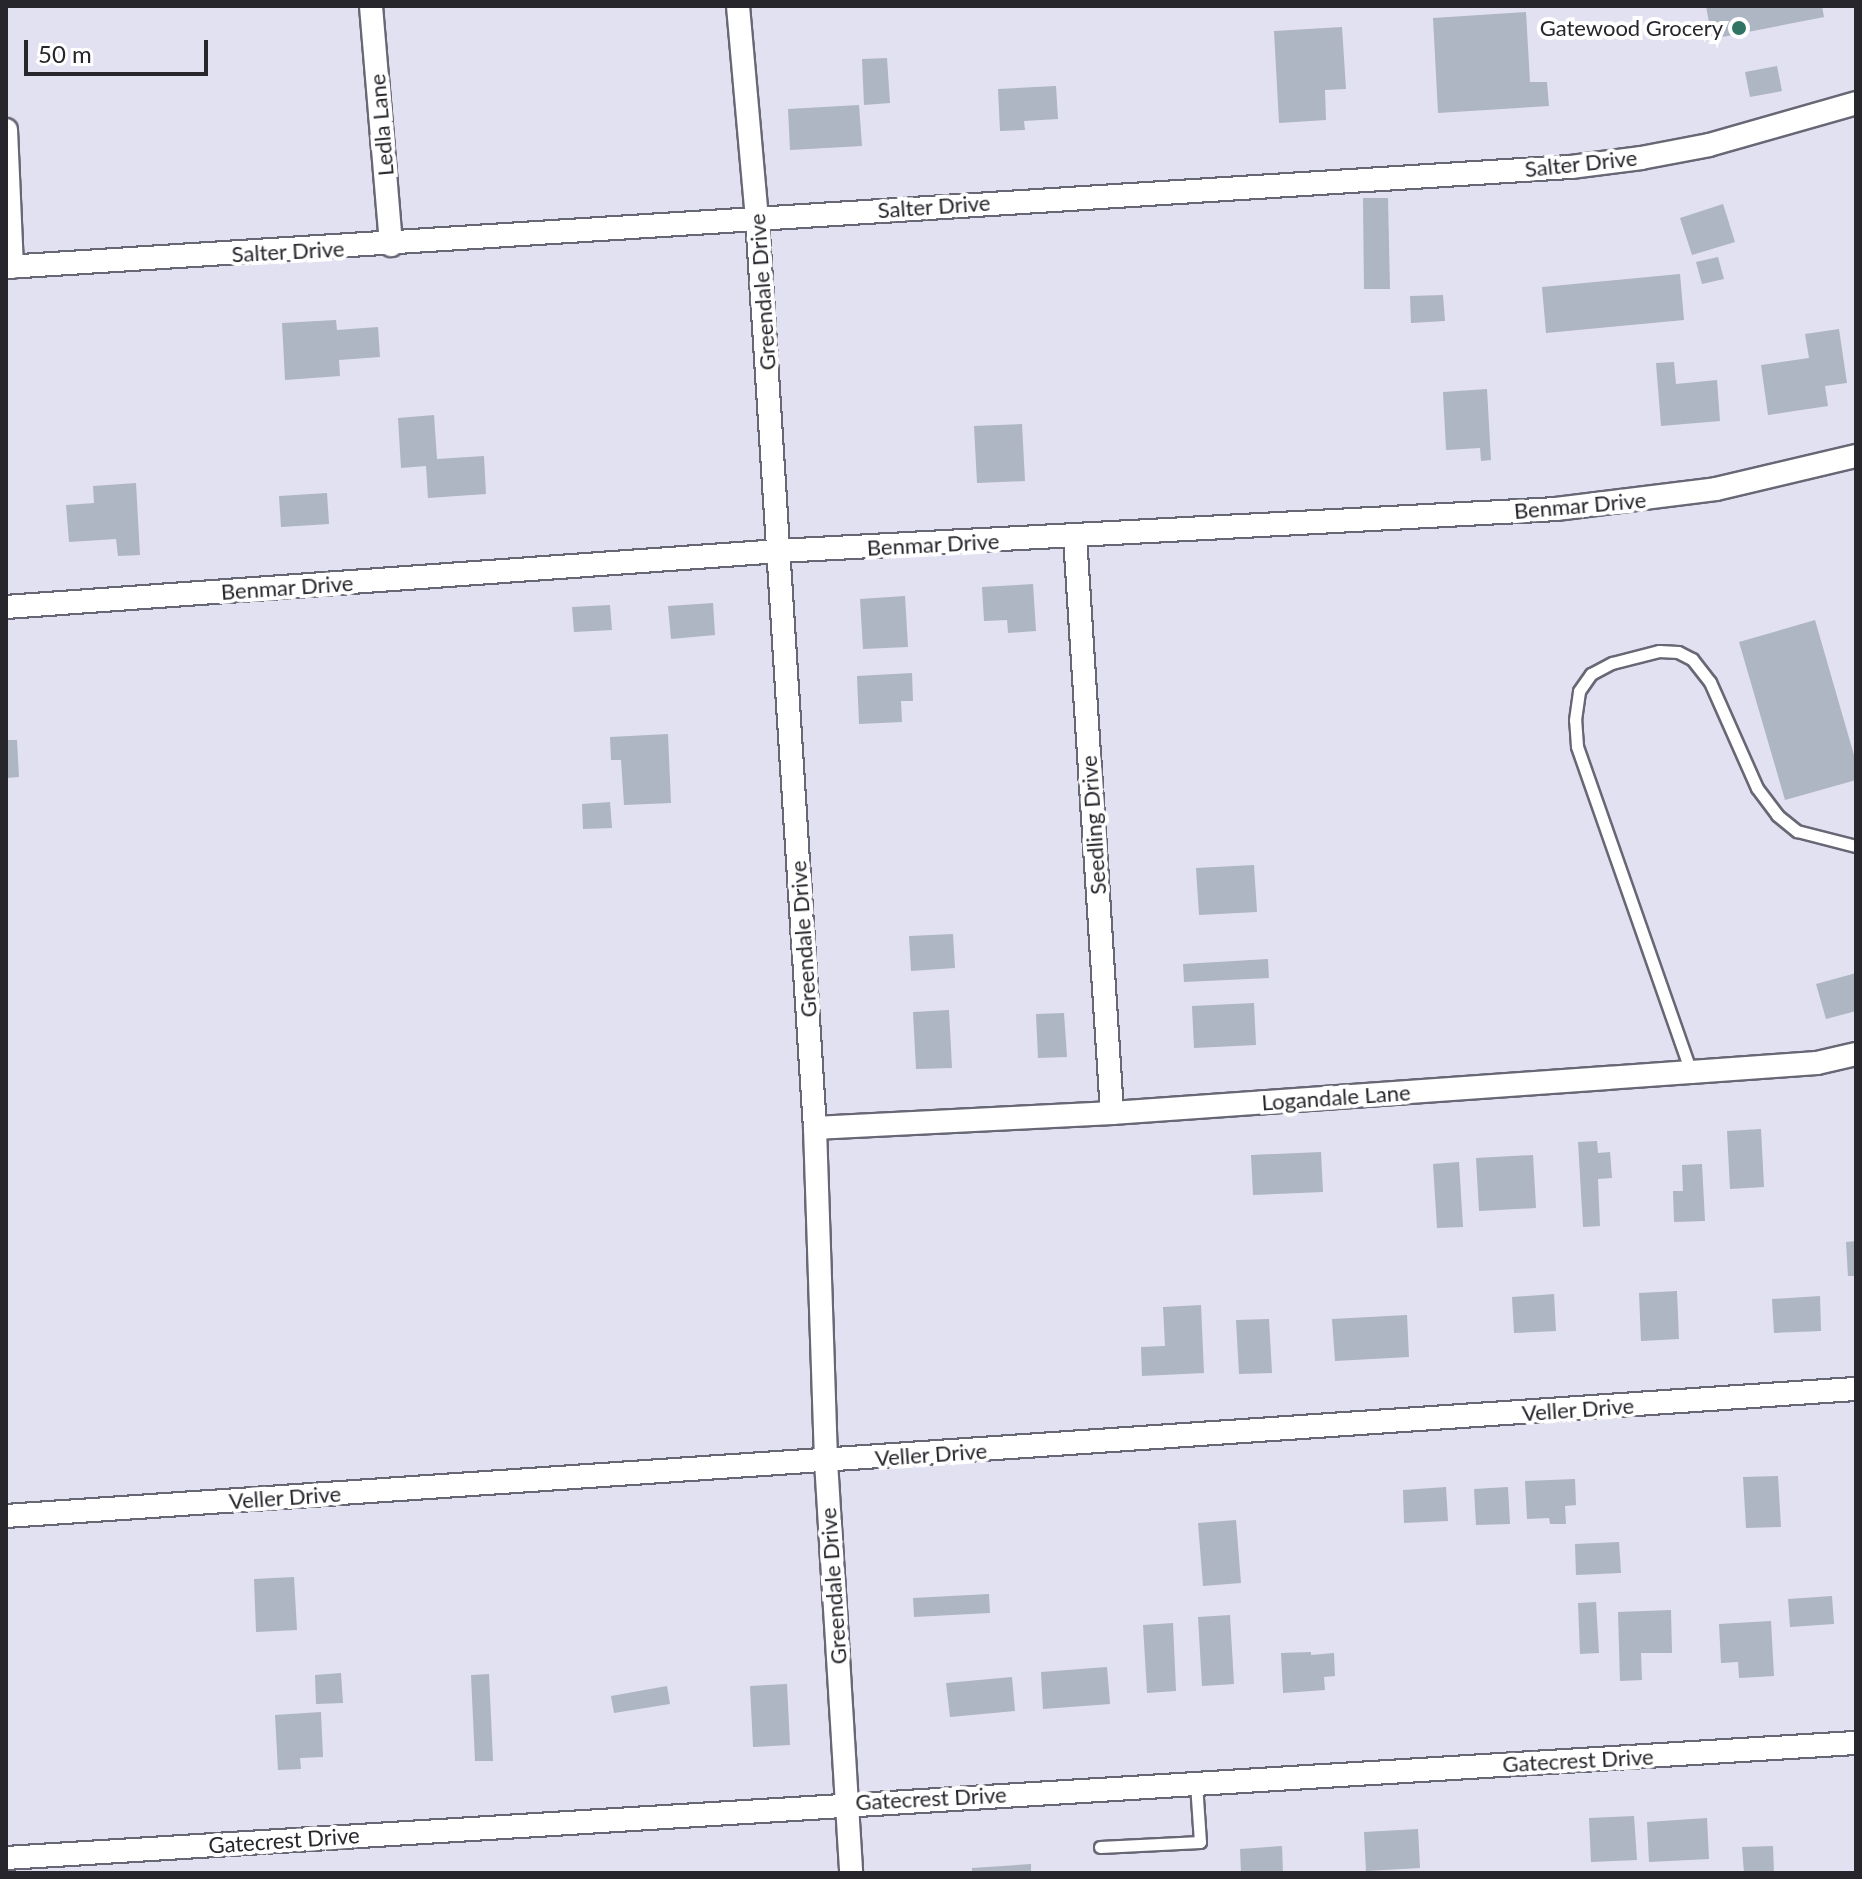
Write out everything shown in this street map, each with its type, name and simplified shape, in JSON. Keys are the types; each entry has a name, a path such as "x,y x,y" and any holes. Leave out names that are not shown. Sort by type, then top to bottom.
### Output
{"street":[{"name":"Ledla Lane","path":"371,6 391,245"},
{"name":"Greendale Drive","path":"738,6 757,217 815,1128 826,1461 851,1873"},
{"name":"Salter Drive","path":"9,267 391,245 757,217 1571,167 1709,145 1856,103"},
{"path":"6,130 9,267"},
{"name":"Benmar Drive","path":"6,607 779,551 1075,537 1637,502 1716,489 1856,456"},
{"name":"Seedling Drive","path":"1075,537 1112,1113"},
{"name":"Logandale Lane","path":"815,1128 1112,1113 1691,1072 1817,1063 1856,1054"},
{"name":"Veller Drive","path":"6,1516 1856,1389"},
{"name":"Gatecrest Drive","path":"6,1858 847,1803 1856,1743"}],"lane":[{"path":"1691,1072 1577,746 1575,720 1579,691 1591,674 1612,663 1659,651 1678,652 1692,659 1710,682 1757,788 1777,815 1797,831 1856,846"},
{"path":"1100,1847 1200,1842 1196,1783"}],"building":[{"name":"Gatewood Grocery","path":"1706,6 1822,6 1824,17 1712,39"},
{"path":"1526,12 1530,82 1547,82 1549,106 1438,113 1433,18"},
{"path":"1342,27 1346,89 1325,90 1326,120 1279,123 1274,31"},
{"path":"887,58 890,103 864,105 862,59"},
{"path":"1777,66 1782,91 1750,97 1745,72"},
{"path":"1056,86 1058,119 1024,121 1025,130 1000,131 998,89"},
{"path":"859,105 862,146 790,150 788,109"},
{"path":"1363,198 1388,198 1390,289 1364,289"},
{"path":"1723,204 1735,242 1692,255 1680,218"},
{"path":"1718,257 1724,279 1702,284 1696,262"},
{"path":"1680,274 1684,320 1546,333 1542,287"},
{"path":"1443,295 1445,321 1411,323 1410,296"},
{"path":"336,320 337,330 378,327 380,357 339,360 340,376 285,380 282,323"},
{"path":"1839,329 1847,383 1825,386 1828,406 1768,415 1761,365 1809,358 1805,334"},
{"path":"1674,362 1676,384 1717,380 1720,421 1661,426 1656,363"},
{"path":"1487,389 1491,460 1481,461 1480,448 1446,450 1443,392"},
{"path":"434,415 437,459 484,456 486,494 428,498 426,466 401,468 398,418"},
{"path":"1022,424 1025,481 977,483 974,426"},
{"path":"136,483 140,555 118,556 116,539 69,542 66,505 94,503 93,486"},
{"path":"327,493 329,524 281,527 279,496"},
{"path":"1033,584 1036,631 1008,633 1007,620 984,621 982,587"},
{"path":"905,596 908,647 863,649 860,599"},
{"path":"713,603 715,635 671,639 668,606"},
{"path":"610,605 612,630 574,632 572,607"},
{"path":"1815,620 1856,762 1856,780 1785,800 1739,642"},
{"path":"912,673 913,701 901,701 902,722 859,724 857,676"},
{"path":"668,734 671,803 624,805 621,760 611,760 610,737"},
{"path":"6,740 17,740 19,777 6,778"},
{"path":"610,802 612,828 583,829 582,804"},
{"path":"1254,865 1257,912 1199,915 1196,868"},
{"path":"953,934 955,968 911,971 909,936"},
{"path":"1268,959 1269,978 1184,982 1183,964"},
{"path":"1856,973 1856,1011 1826,1019 1816,984"},
{"path":"1254,1003 1256,1045 1194,1048 1192,1006"},
{"path":"949,1010 952,1068 916,1069 913,1012"},
{"path":"1064,1013 1067,1057 1038,1058 1036,1014"},
{"path":"1761,1129 1764,1187 1730,1189 1727,1131"},
{"path":"1597,1141 1598,1153 1610,1152 1612,1178 1598,1179 1600,1226 1583,1227 1578,1142"},
{"path":"1321,1152 1323,1192 1253,1195 1251,1155"},
{"path":"1533,1155 1536,1208 1479,1211 1476,1158"},
{"path":"1459,1162 1463,1227 1437,1228 1433,1164"},
{"path":"1702,1164 1705,1221 1674,1222 1673,1191 1683,1191 1682,1165"},
{"path":"1856,1241 1856,1276 1848,1276 1846,1242"},
{"path":"1677,1291 1679,1339 1641,1341 1639,1293"},
{"path":"1554,1294 1556,1331 1514,1333 1512,1297"},
{"path":"1820,1296 1821,1331 1774,1333 1772,1299"},
{"path":"1201,1305 1204,1373 1142,1376 1141,1347 1165,1346 1163,1307"},
{"path":"1407,1315 1409,1357 1335,1361 1332,1319"},
{"path":"1269,1319 1272,1373 1239,1374 1236,1320"},
{"path":"1778,1476 1781,1527 1746,1528 1743,1477"},
{"path":"1575,1479 1576,1505 1565,1506 1566,1524 1550,1524 1549,1518 1527,1519 1525,1481"},
{"path":"1446,1487 1448,1521 1404,1523 1403,1490"},
{"path":"1508,1487 1510,1524 1476,1525 1474,1489"},
{"path":"1236,1520 1241,1583 1203,1586 1198,1523"},
{"path":"1619,1542 1621,1573 1576,1575 1575,1544"},
{"path":"294,1577 297,1630 256,1632 254,1579"},
{"path":"989,1594 990,1613 914,1617 913,1598"},
{"path":"1832,1596 1834,1624 1790,1627 1788,1599"},
{"path":"1596,1602 1599,1653 1580,1654 1578,1603"},
{"path":"1671,1610 1672,1653 1641,1653 1642,1680 1620,1681 1618,1612"},
{"path":"1230,1615 1234,1684 1202,1686 1198,1617"},
{"path":"1771,1621 1774,1676 1739,1678 1738,1662 1721,1663 1719,1624"},
{"path":"1173,1623 1176,1691 1147,1693 1143,1625"},
{"path":"1311,1652 1311,1655 1334,1653 1335,1676 1324,1677 1325,1690 1283,1693 1281,1653"},
{"path":"1107,1667 1110,1704 1043,1709 1041,1672"},
{"path":"341,1673 343,1703 316,1704 315,1675"},
{"path":"489,1674 493,1761 475,1761 471,1675"},
{"path":"1012,1677 1015,1711 950,1717 946,1683"},
{"path":"787,1684 790,1745 753,1747 750,1686"},
{"path":"667,1686 670,1704 614,1713 611,1696"},
{"path":"321,1712 323,1757 300,1758 301,1769 278,1770 275,1715"},
{"path":"1634,1816 1637,1860 1591,1862 1589,1818"},
{"path":"1707,1818 1709,1859 1649,1862 1647,1822"},
{"path":"1418,1829 1420,1868 1366,1871 1364,1832"},
{"path":"1282,1846 1283,1873 1241,1873 1240,1849"},
{"path":"1773,1846 1774,1873 1744,1873 1742,1847"},
{"path":"1031,1864 1031,1873 972,1873 972,1868"}],"place":[{"name":"Gatewood Grocery","path":"1739,28"}]}
